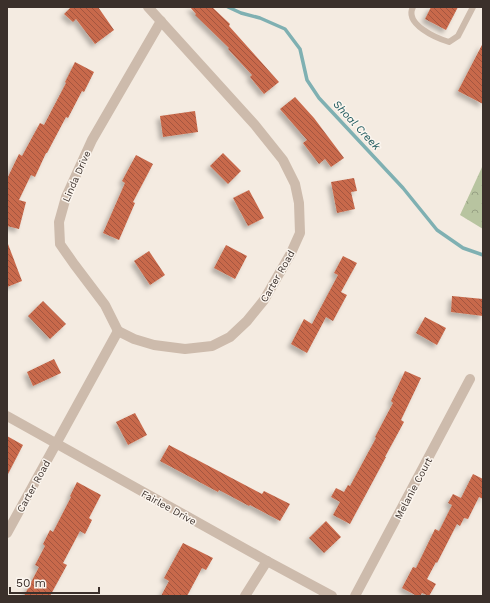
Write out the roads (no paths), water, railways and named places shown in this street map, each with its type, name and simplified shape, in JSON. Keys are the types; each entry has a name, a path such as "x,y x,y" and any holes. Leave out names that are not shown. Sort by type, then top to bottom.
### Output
{"street":[{"name":"Carter Road","path":"7,533 118,330 134,339 154,345 185,349 212,346 230,337 247,322 264,300 291,253 300,233 299,203 295,184 283,160 255,125 148,7"},
{"name":"Linda Drive","path":"118,330 105,304 60,244 59,222 66,197 92,140 161,21"},
{"name":"Melanie Court","path":"355,596 470,379"},
{"name":"Fairlee Drive","path":"7,416 332,596"},
{"path":"245,596 267,561"}],"lane":[{"path":"412,7 410,11 412,19 419,26 439,39 449,42 458,36 473,7"}],"waterway":[{"name":"Shoal Creek","path":"228,7 241,13 260,18 285,29 300,49 307,80 319,98 403,188 437,230 463,248 483,255"}]}
